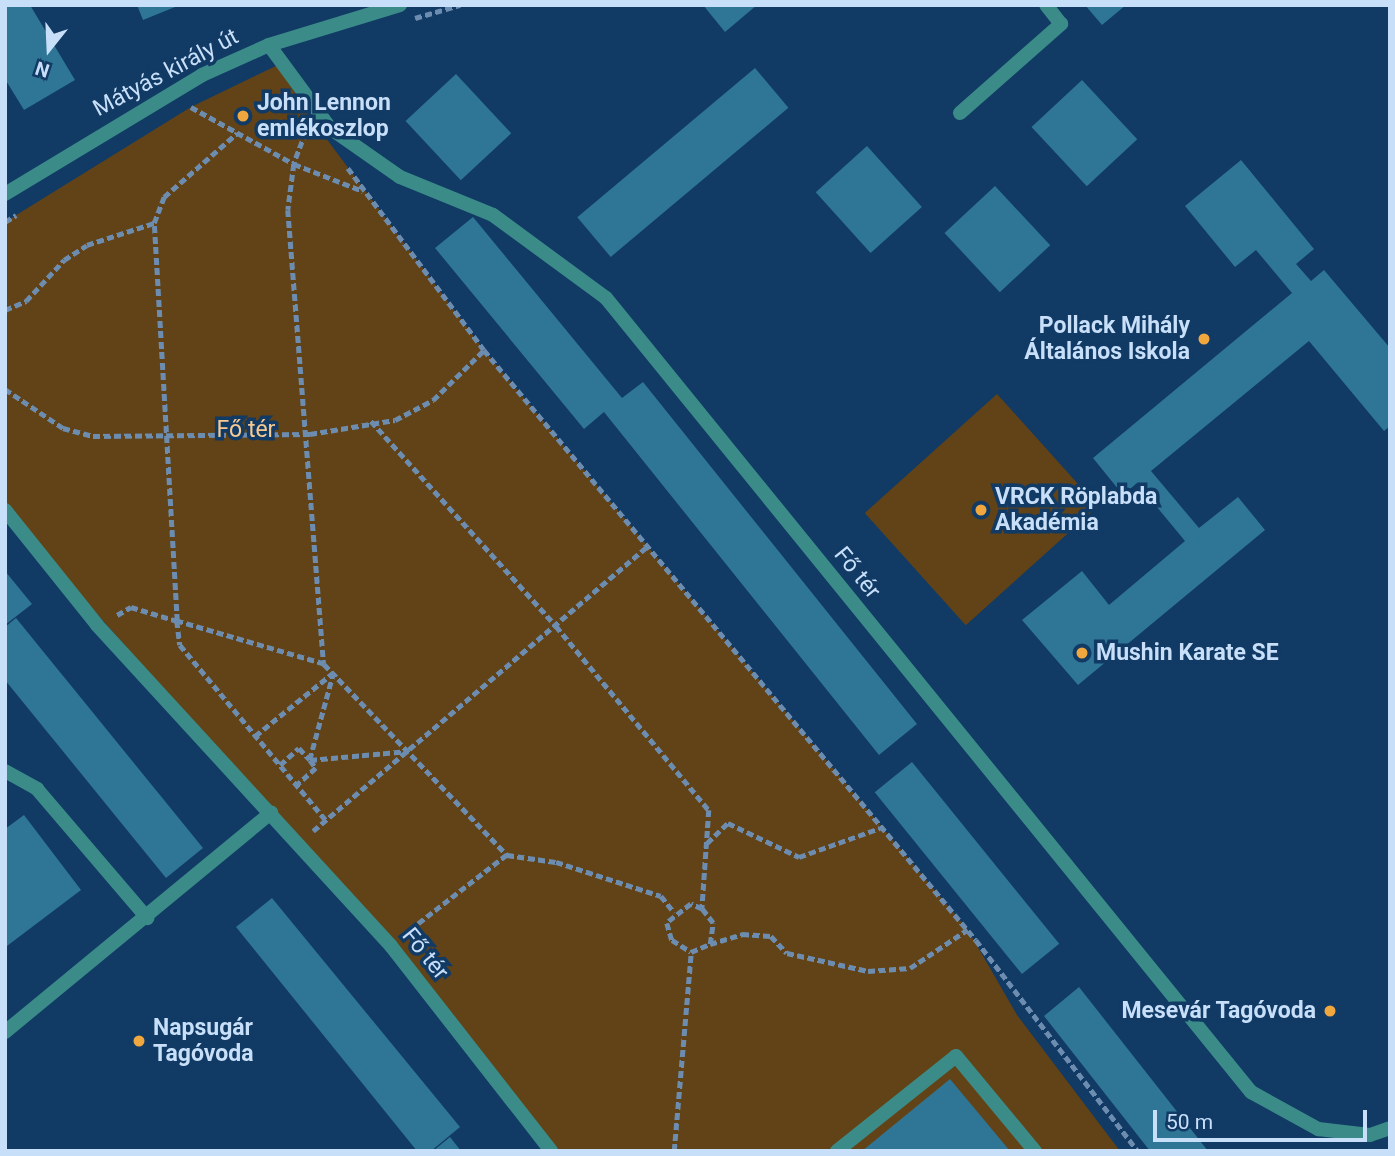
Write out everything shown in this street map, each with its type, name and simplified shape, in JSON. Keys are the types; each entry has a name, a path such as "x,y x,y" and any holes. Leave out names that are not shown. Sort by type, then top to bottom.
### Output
{"street":[{"name":"Mátyás király út","path":"5,194 141,108 269,45 400,5"},
{"path":"960,113 1061,24 1046,5"},
{"name":"Fő tér","path":"269,45 330,128 400,177 493,215 606,298 1251,1092 1318,1129 1370,1135 1390,1128"},
{"name":"Fő tér","path":"5,510 97,625 391,946 551,1151"},
{"path":"5,771 37,789 147,918"},
{"path":"5,1032 147,918 271,813"},
{"path":"837,1151 956,1056 1035,1151"}],"path":[{"path":"410,20 460,5"},
{"path":"180,104 192,98"},
{"path":"191,107 294,164 365,191"},
{"path":"311,118 294,164 288,210 310,434 324,664"},
{"path":"237,133 164,197 154,223 180,645 326,820"},
{"path":"343,162 484,350 646,548 968,930 1138,1151"},
{"path":"5,310 26,301 64,260 87,246 154,223"},
{"path":"5,389 63,428 93,436 310,434 371,421 395,421 433,400 484,350"},
{"path":"371,421 556,626 709,810 702,909"},
{"path":"299,843 646,548"},
{"path":"97,625 131,607 324,664 507,855 556,862 661,896 674,912"},
{"path":"256,736 334,672"},
{"path":"310,760 334,672"},
{"path":"280,765 299,748 317,768 297,785"},
{"path":"310,760 410,751"},
{"path":"706,844 728,823 799,857 880,828"},
{"path":"391,946 507,855"},
{"path":"691,952 672,940 667,923 674,912 691,904 702,909 713,923 710,944"},
{"path":"691,952 742,934 771,936 787,953 868,971 909,968 968,930"},
{"path":"674,1151 691,952"}],"green space":[{"name":"Fő tér","path":"278,65 311,118 484,350 968,930 1017,1015 1120,1151 551,1151 391,946 5,510 5,222 191,107"},
{"name":"VRCK Röplabda Akadémia","path":"997,394 1098,506 966,625 865,513"}],"building":[{"path":"5,5 30,5 75,80 24,110 5,79"},
{"path":"137,5 180,5 143,20"},
{"path":"703,5 757,5 725,32"},
{"path":"1085,5 1126,5 1102,25"},
{"path":"755,68 788,108 611,257 577,217"},
{"path":"456,74 511,133 461,180 406,121"},
{"path":"1082,80 1137,139 1087,186 1032,127"},
{"path":"867,146 922,207 871,253 816,192"},
{"path":"1241,160 1314,249 1296,264 1311,281 1324,270 1390,348 1390,426 1384,431 1309,341 1151,471 1199,528 1238,497 1265,530 1078,685 1022,620 1082,571 1109,605 1185,541 1137,483 1123,495 1093,458 1292,293 1256,250 1235,267 1185,206"},
{"path":"995,186 1050,245 1000,292 945,233"},
{"path":"473,217 622,398 643,382 917,724 879,755 604,412 584,429 435,248"},
{"path":"5,571 32,604 5,625"},
{"path":"16,618 203,848 166,878 5,680 5,627"},
{"path":"912,762 1059,944 1022,974 875,792"},
{"path":"24,815 81,890 7,946 5,829"},
{"path":"272,898 460,1127 431,1151 417,1151 236,927"},
{"path":"1079,987 1208,1151 1150,1151 1044,1016"},
{"path":"950,1079 1010,1151 862,1151"},
{"path":"450,1137 461,1151 433,1151"}],"place":[{"name":"John Lennon emlékoszlop","path":"243,116"},
{"name":"Pollack Mihály Általános Iskola","path":"1204,339"},
{"name":"VRCK Röplabda Akadémia","path":"981,510"},
{"name":"Mushin Karate SE","path":"1082,653"},
{"name":"Mesevár Tagóvoda","path":"1330,1011"},
{"name":"Napsugár Tagóvoda","path":"139,1041"}]}
